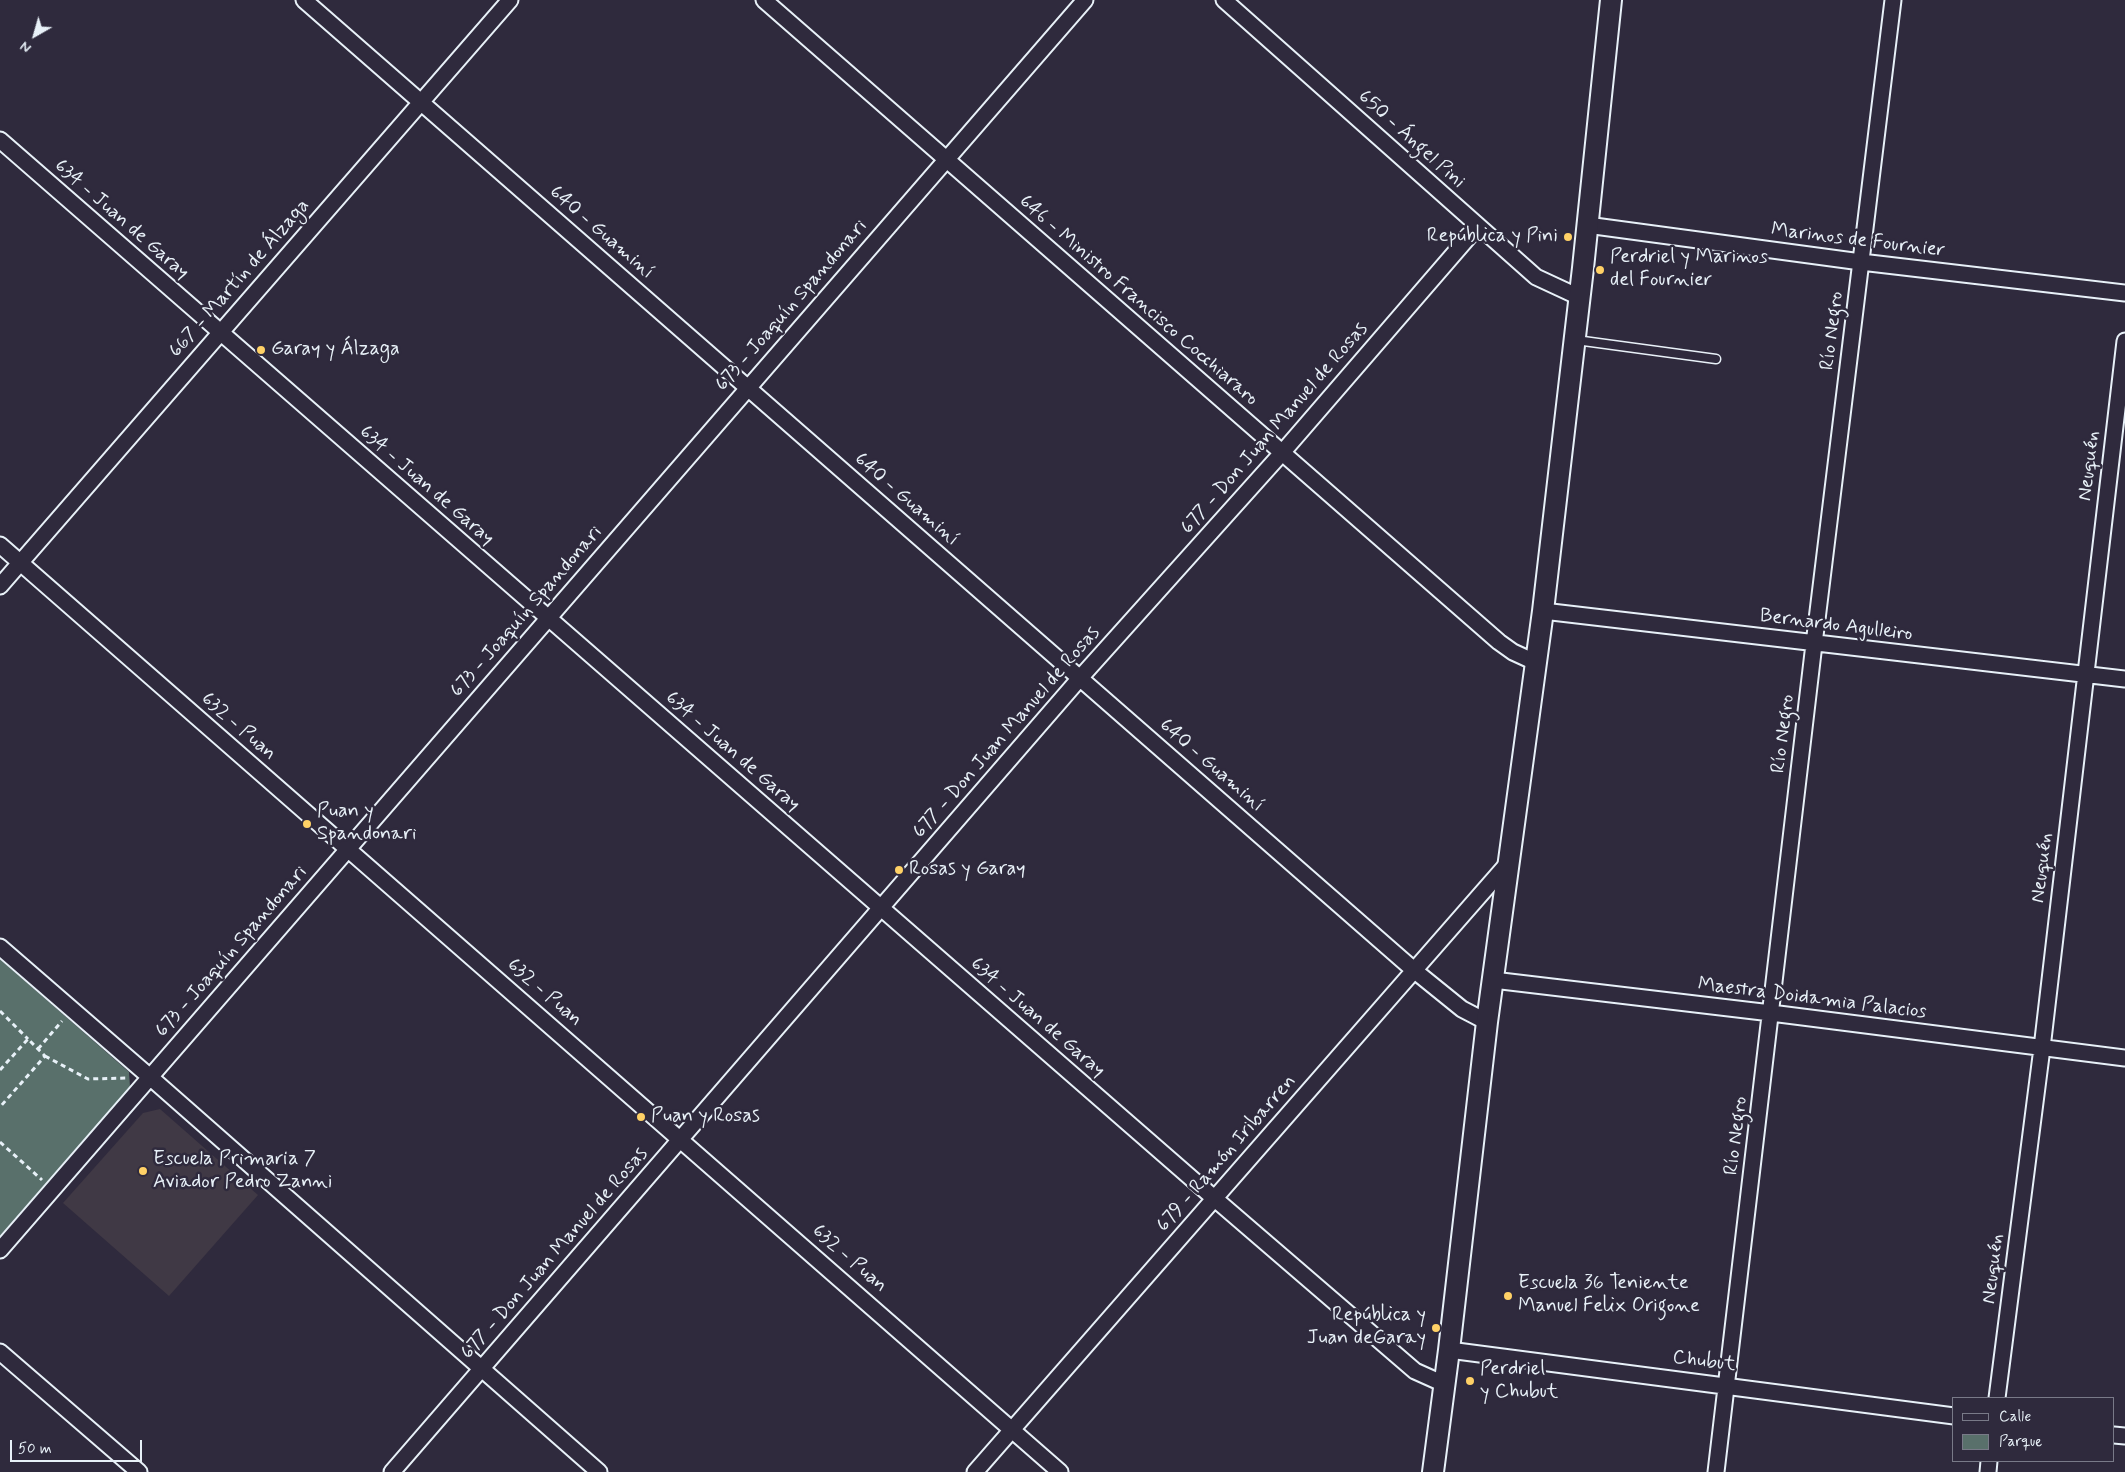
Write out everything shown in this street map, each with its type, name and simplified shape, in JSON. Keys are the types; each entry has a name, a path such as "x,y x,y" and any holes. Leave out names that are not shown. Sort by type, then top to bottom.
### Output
{"main road":[{"path":"1433,1472 1487,1022 1537,664 1580,297 1611,0"}],"street":[{"name":"640 - Guaminí","path":"304,0 1415,970 1462,1009 1487,1022"},
{"name":"667 - Martín de Álzaga","path":"0,586 510,0"},
{"name":"646 - Ministro Francisco Cocchiararo","path":"764,0 1499,642 1513,652 1537,664"},
{"name":"673 - Joaquín Spandonari","path":"0,1250 1085,0"},
{"name":"650 - Ángel Pini","path":"1224,0 1536,277 1580,297"},
{"name":"Río Negro","path":"1716,1472 1814,644 1893,0"},
{"name":"634 - Juan de Garay","path":"0,140 1214,1198 1415,1371 1444,1384"},
{"name":"Marinos de Fournier","path":"1587,225 1862,262 2125,293"},
{"name":"677 - Don Juan Manuel de Rosas","path":"392,1472 682,1140 1080,678 1282,454 1478,226"},
{"name":"Neuquén","path":"1997,1397 2042,1048 2125,342"},
{"name":"632 - Puan","path":"0,545 1060,1472"},
{"name":"Bernardo Agulleiro","path":"1543,611 2125,679"},
{"name":"679 - Ramón Iribarren","path":"976,1472 1509,862"},
{"path":"0,948 150,1077 599,1472"},
{"name":"Maestra Doidamia Palacios","path":"1493,980 2125,1058"},
{"name":"Chubut","path":"1449,1350 1952,1416"},
{"path":"0,1352 139,1472"}],"lane":[{"path":"1574,340 1716,358"}],"path":[{"path":"38,1049 72,1009"},
{"path":"0,1011 46,1056 88,1079 150,1077"},
{"path":"0,1070 28,1039"},
{"path":"0,1107 46,1056"},
{"path":"0,1142 53,1190"}],"shaded area":[{"path":"160,1109 258,1195 169,1296 63,1203 143,1113"}],"green space":[{"path":"0,959 129,1072 130,1087 0,1236"}],"place":[{"name":"República y Pini","path":"1568,237"},
{"name":"Perdriel y Marinos del Fournier","path":"1600,270"},
{"name":"Garay y Álzaga","path":"261,350"},
{"name":"Puan y Spandonari","path":"307,824"},
{"name":"Rosas y Garay","path":"899,870"},
{"name":"Puan y Rosas","path":"641,1117"},
{"name":"Escuela Primaria 7 Aviador Pedro Zanni","path":"143,1171"},
{"name":"Escuela 36 Teniente Manuel Felix Origone","path":"1508,1296"},
{"name":"República y Juan deGaray","path":"1436,1328"},
{"name":"Perdriel y Chubut","path":"1470,1381"}]}
